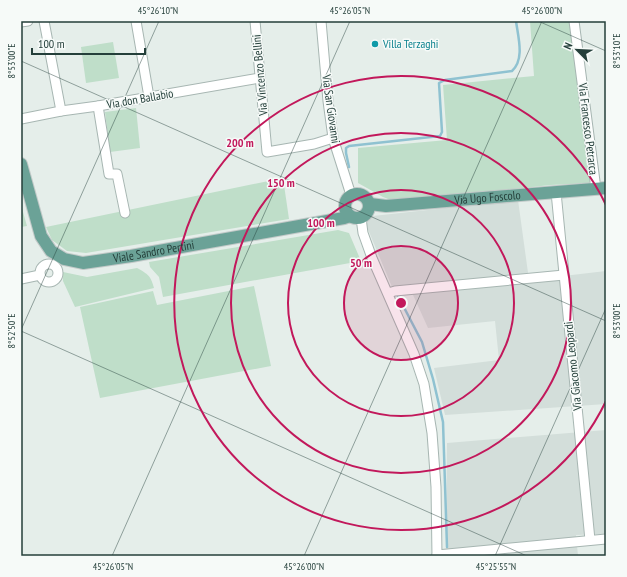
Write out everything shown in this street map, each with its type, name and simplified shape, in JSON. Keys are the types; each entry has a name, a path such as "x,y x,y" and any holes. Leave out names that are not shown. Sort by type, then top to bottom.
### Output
{"main road":[{"path":"21,164 42,236 51,251 54,260"},
{"name":"Via Ugo Foscolo","path":"370,204 386,206 601,189"},
{"path":"362,194 370,204 368,213 355,217 345,209 345,203 351,195 362,194"},
{"name":"Viale Sandro Pertini","path":"54,260 64,259 83,263 355,217"}],"street":[{"path":"21,22 28,21"},
{"path":"44,21 61,111"},
{"path":"136,21 149,96"},
{"name":"Via Vincenzo Bellini","path":"255,21 267,152 314,144 333,138"},
{"name":"Via San Giovanni","path":"321,21 333,138 351,195"},
{"name":"Via Francesco Petrarca","path":"574,21 601,189"},
{"name":"Via don Ballabio","path":"21,119 260,78"},
{"path":"98,106 109,174 117,174 125,213"},
{"name":"Via Giacomo Leopardi","path":"556,192 590,540"},
{"path":"355,217 414,354 424,384 432,433 436,487 437,556 606,539"},
{"path":"54,260 57,271 55,279 47,281 40,275 40,269 44,265 54,260"},
{"path":"21,279 40,275"},
{"path":"388,293 395,291 564,275"}],"shaded area":[{"path":"518,200 529,280 606,271 606,404 445,415 434,368 499,360 495,321 428,328 409,286 392,287 365,222 373,216"},
{"path":"606,430 606,534 576,535 578,556 446,556 447,443"}],"green space":[{"path":"530,21 570,21 590,183 550,185 396,202 383,197 358,183 358,148 447,140 443,85 534,76"},
{"path":"113,42 119,78 86,83 81,47"},
{"path":"136,108 140,148 110,152 105,112"},
{"path":"283,178 289,219 86,253 67,251 52,240 46,227"},
{"path":"21,205 27,226 21,227"},
{"path":"338,230 349,233 361,261 163,297 159,277 150,267 149,262"},
{"path":"137,268 148,276 152,281 154,288 75,307 63,281 63,272 87,277"},
{"path":"254,286 271,366 100,398 80,307 153,291 157,305"}],"waterway":[{"path":"349,167 346,153 346,148 349,146 440,136 442,132 439,83 445,80 512,71 516,66 520,54 516,21"},
{"path":"397,294 422,342 433,379 443,422 447,547"}],"place":[{"name":"Villa Terzaghi","path":"375,44"}]}
